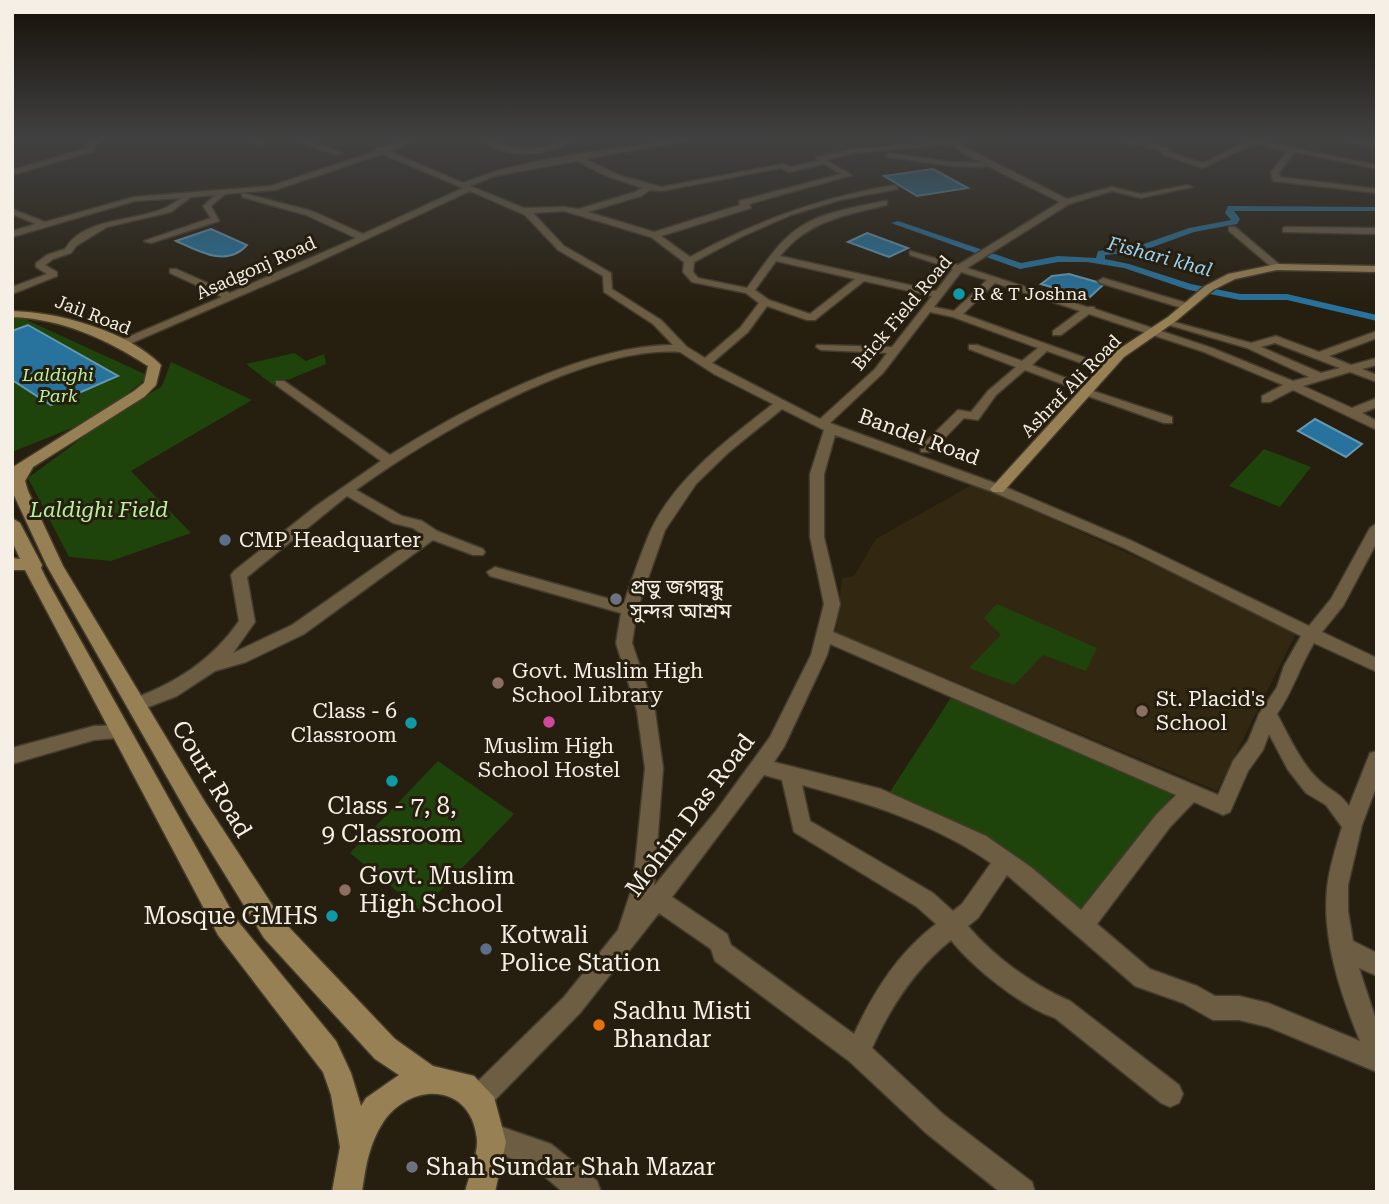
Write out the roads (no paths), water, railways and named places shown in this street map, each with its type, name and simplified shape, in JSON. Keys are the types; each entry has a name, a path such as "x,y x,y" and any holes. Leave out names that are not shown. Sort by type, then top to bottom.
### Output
{"main road":[{"name":"Ashraf Ali Road","path":"998,489 1120,354 1167,323 1203,291 1232,275 1277,267 1375,269"},
{"name":"Jail Road","path":"12,314 43,315 127,341 155,365 150,386 19,470"},
{"name":"Court Road","path":"19,470 20,491 55,566 197,809 273,929 385,1049 426,1078"},
{"path":"12,523 23,565 39,582 226,927 326,1051 339,1072 348,1102 353,1143"},
{"path":"347,1192 347,1167 353,1143 372,1111 398,1089 426,1078 456,1081 479,1098 488,1115 493,1138 490,1164 480,1192"}],"street":[{"path":"12,234 134,199 186,196"},
{"path":"12,291 54,274 38,265 50,257 68,251 72,244 94,230 118,220 168,210 189,196"},
{"path":"148,241 216,219 207,206 218,196"},
{"path":"248,196 309,213 361,237"},
{"name":"Asadgonj Road","path":"127,341 232,297 448,196"},
{"name":"Bandel Road","path":"488,196 523,211 561,248 608,275 607,290 657,322 683,349 781,404 827,427 998,489 1127,544 1377,666"},
{"path":"579,212 631,196"},
{"path":"654,236 771,196"},
{"path":"689,261 764,222 809,204 849,196"},
{"path":"1055,196 1066,202"},
{"name":"Brick Field Road","path":"827,427 879,371 958,269 1066,202 1087,196"},
{"path":"749,291 802,229 835,216 884,203"},
{"path":"809,204 835,216"},
{"path":"523,211 564,209 579,212 654,236 689,261"},
{"path":"12,211 42,224"},
{"path":"1232,229 1277,267"},
{"path":"1286,230 1377,231"},
{"path":"913,253 1090,309 1248,365 1377,426"},
{"path":"775,258 937,294"},
{"path":"689,261 688,272 695,279 749,291 765,302 811,318 863,277"},
{"path":"173,271 232,297"},
{"path":"956,315 993,279"},
{"path":"1103,281 1186,306"},
{"path":"706,363 744,330 765,302"},
{"path":"926,309 956,315 1107,369"},
{"path":"1057,333 1090,309"},
{"path":"1167,323 1251,346 1319,377"},
{"path":"1319,356 1377,334"},
{"path":"1251,346 1276,340 1377,379"},
{"path":"926,449 962,413 974,417 992,393 1047,346"},
{"path":"138,704 181,687 211,665 234,642 247,622 239,575 292,529 391,462 447,428 520,390 584,365 663,347 683,349"},
{"path":"821,347 894,350"},
{"path":"972,347 1168,421"},
{"path":"1266,399 1319,377 1377,361"},
{"path":"280,383 391,462"},
{"path":"1352,413 1377,402"},
{"path":"626,938 644,885 654,768 646,710 624,643 629,610 658,530 691,481 724,449 781,404"},
{"name":"Mohim Das Road","path":"479,1098 572,1004 658,900 777,742 819,655 832,604 817,537 817,474 827,427"},
{"path":"348,491 398,520 417,524 432,534 478,552"},
{"path":"824,635 1223,806 1240,767 1256,745 1268,714 1285,690 1292,666 1311,634 1337,602 1377,528"},
{"path":"211,665 233,662 302,626 432,534"},
{"path":"495,572 629,610"},
{"path":"1268,714 1295,764 1313,787 1333,799 1352,825"},
{"path":"12,756 94,733 121,732"},
{"path":"1376,764 1352,825 1340,868 1337,897 1345,948 1369,1036 1377,1051"},
{"path":"760,766 881,798 979,843 1083,925 1143,978 1189,994 1213,1007 1239,1007 1268,1015 1377,1060"},
{"path":"790,774 801,826 925,900 954,926 975,952 1048,1004 1062,1009 1170,1094"},
{"path":"1083,925 1163,821 1191,792"},
{"path":"858,1052 878,1008 907,966 923,948 970,911 1005,861"},
{"path":"658,900 719,942 723,953 858,1052 935,1124 1021,1192"},
{"path":"1345,948 1377,965"},
{"path":"493,1138 541,1154 586,1192"}],"water":[{"path":"211,229 247,245 239,252 222,256 203,253 176,241"},
{"path":"867,233 908,248 889,257 848,242"},
{"path":"1069,274 1104,284 1089,298 1041,284 1052,276"},
{"path":"28,325 118,376 51,405 12,380 12,331"},
{"path":"1315,419 1362,444 1346,457 1298,431"}],"waterway":[{"path":"1100,260 1101,253 1139,249 1192,230 1234,222 1236,219 1229,213 1231,208 1377,209"},
{"name":"Fishari khal","path":"895,223 1020,266 1058,259 1087,259 1126,266 1189,287 1240,297 1287,297 1377,318"}],"place":[{"name":"R & T Joshna","path":"959,294"},
{"name":"CMP Headquarter","path":"225,540"},
{"name":"প্রভু জগদ্বন্ধু সুন্দর আশ্রম","path":"616,599"},
{"name":"Govt. Muslim High School Library","path":"498,683"},
{"name":"St. Placid's School","path":"1142,711"},
{"name":"Muslim High School Hostel","path":"549,722"},
{"name":"Class - 6 Classroom","path":"411,723"},
{"name":"Class - 7, 8, 9 Classroom","path":"392,781"},
{"name":"Govt. Muslim High School","path":"345,890"},
{"name":"Mosque GMHS","path":"332,916"},
{"name":"Kotwali Police Station","path":"486,949"},
{"name":"Sadhu Misti Bhandar","path":"599,1025"},
{"name":"Shah Sundar Shah Mazar","path":"412,1167"}],"park label":[{"name":"Laldighi Park","path":"58,385"},
{"name":"Laldighi Field","path":"99,510"}]}
